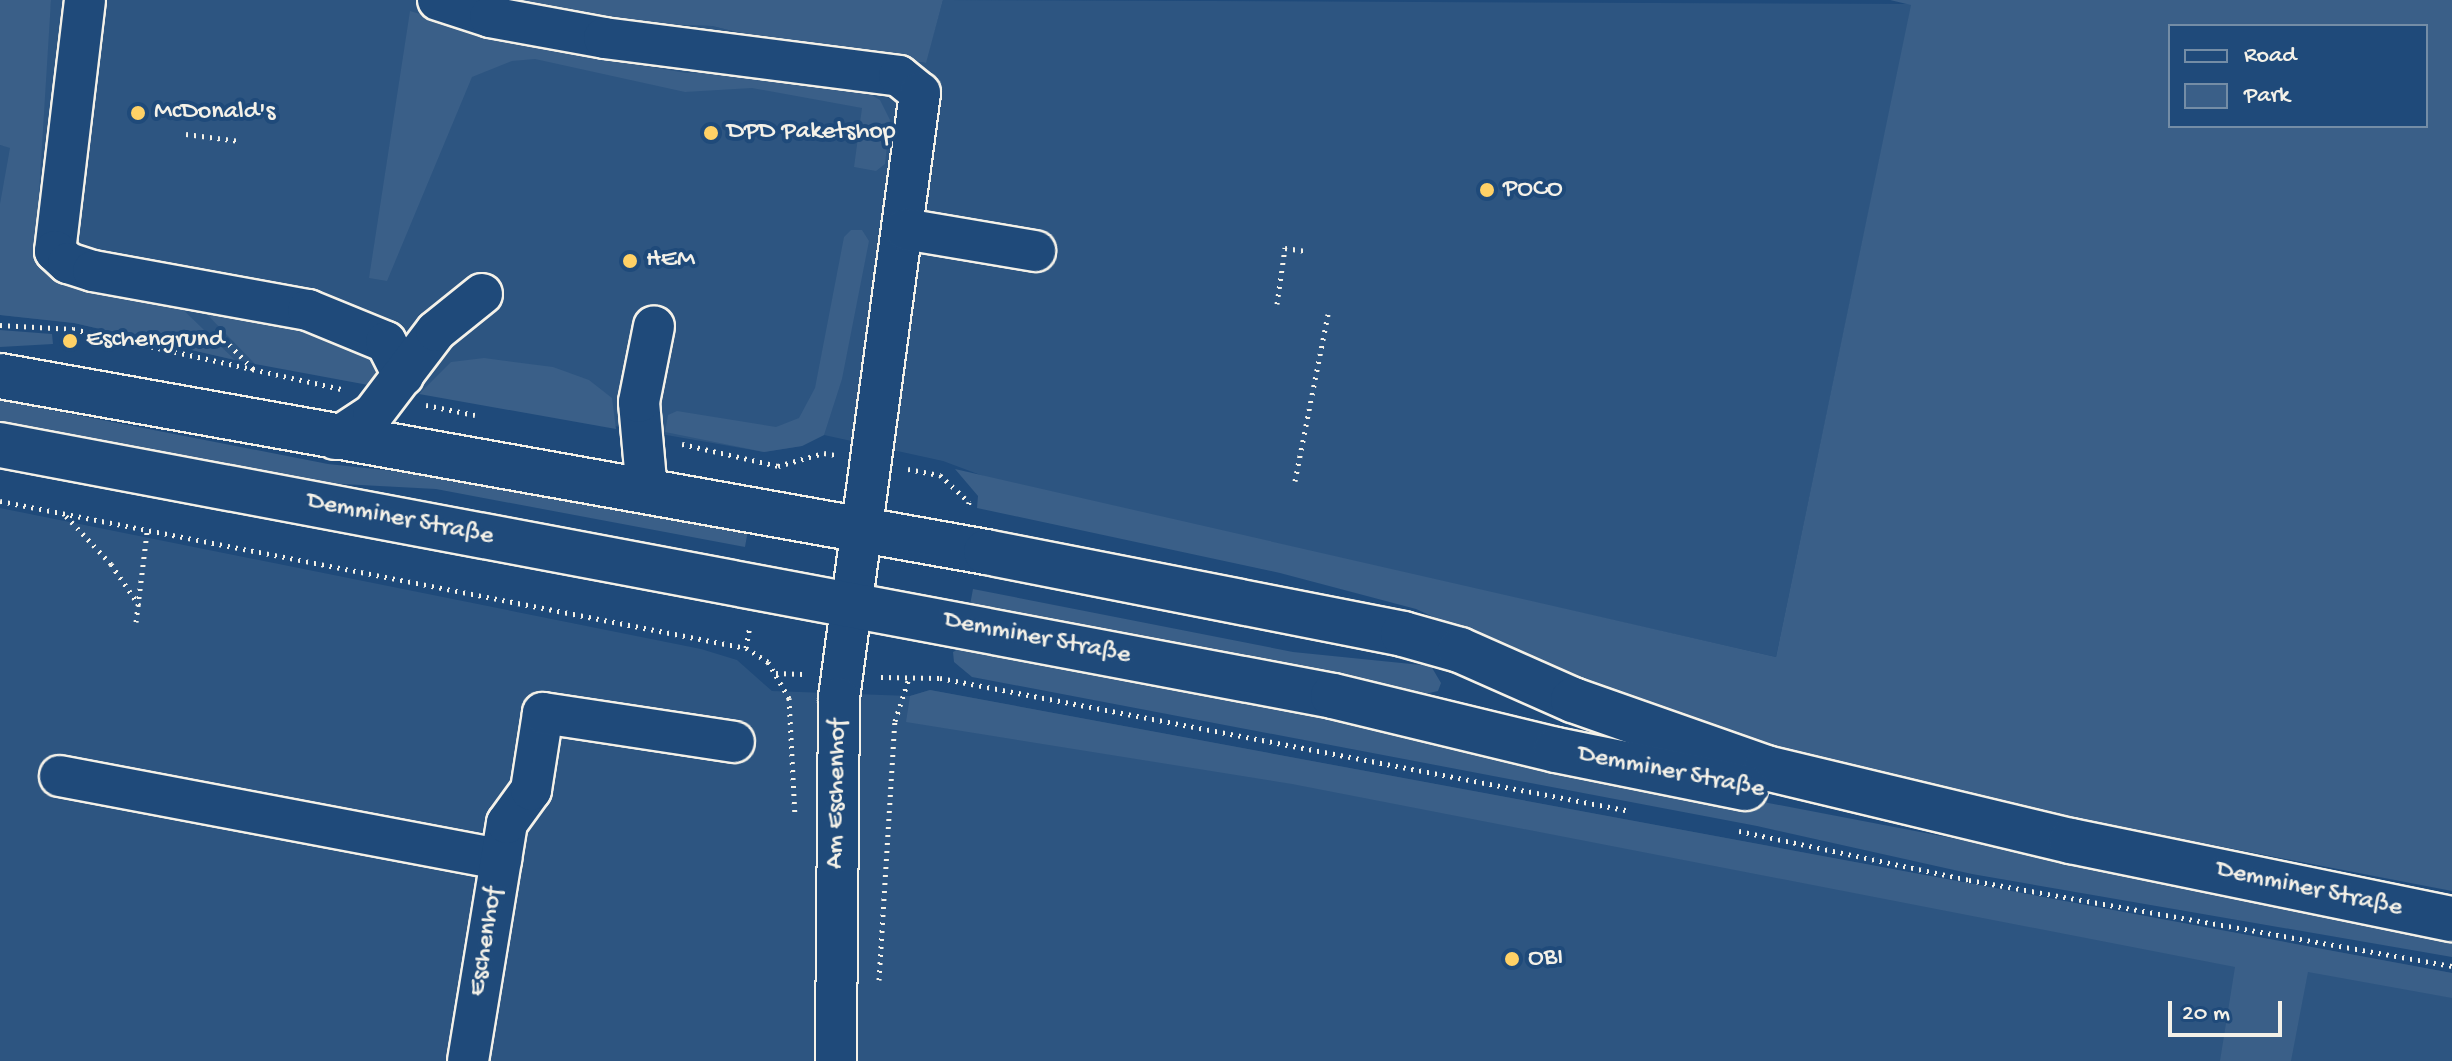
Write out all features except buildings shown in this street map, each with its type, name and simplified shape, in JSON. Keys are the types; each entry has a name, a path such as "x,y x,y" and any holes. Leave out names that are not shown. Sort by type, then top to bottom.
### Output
{"main road":[{"name":"Demminer Straße","path":"0,376 335,439 863,529 1403,634 1460,650 1692,745 1857,791 1968,812 2071,841 2452,919"},
{"name":"Demminer Straße","path":"0,445 1333,696 1556,750 1802,799 1966,829 2071,841"}],"street":[{"path":"85,0 55,251 68,263 93,271 183,284 308,310 386,342 403,376"},
{"path":"438,0 490,17 604,38 899,76 914,85 921,103 863,529"},
{"path":"905,229 1035,251"},
{"path":"335,439 373,414 436,331 482,294"},
{"path":"647,492 639,402 654,326"},
{"name":"Am Eschenhof","path":"836,1061 839,712 863,529"},
{"path":"60,776 504,841 531,790 543,713 734,742"},
{"name":"Eschenhof","path":"468,1061 504,841"}],"path":[{"path":"186,134 240,141"},
{"path":"1277,304 1285,248 1306,251"},
{"path":"1295,481 1328,314"},
{"path":"0,501 147,532 724,641 757,653 776,673"},
{"path":"65,516 111,564 139,605"},
{"path":"136,622 147,532"},
{"path":"879,989 895,721 909,678 940,678 1643,813"},
{"path":"1736,831 1969,880 2452,966"}],"shaded area":[{"path":"51,0 483,0 592,22 712,26 769,40 925,63 943,0 1912,4 1776,657 994,480 943,461 824,435 802,446 764,452 235,360 74,323 0,315 0,145 33,151"},
{"path":"0,508 701,649 737,660 772,691 910,696 930,690 2452,973 2452,1061 0,1061"}],"green space":[{"path":"0,0 51,0 37,226 46,258 170,297 235,360 74,323 0,315 0,204 10,148 0,145"},
{"path":"483,0 943,0 926,63 769,40 712,26 592,22"},
{"path":"1890,0 2452,0 2452,891 1855,776 1644,714 1416,609 1280,573 977,508 978,496 955,469 1776,657 1911,5"},
{"path":"410,11 523,44 686,73 749,71 860,88 880,100 890,120 885,164 876,171 854,167 862,108 752,88 685,92 535,59 512,61 472,77 387,281 369,278"},
{"path":"851,230 862,230 869,241 842,379 824,435 802,446 764,452 665,432 668,415 677,411 776,427 799,418 815,388 844,237"},
{"path":"195,302 306,319 372,356 383,376 379,387 255,364"},
{"path":"0,330 52,334 53,344 0,347"},
{"path":"484,358 553,367 589,380 612,398 616,429 419,394 451,362"},
{"path":"0,400 328,464 488,481 748,530 745,547 436,489 323,483 0,421"},
{"path":"973,589 1293,652 1431,666 1441,683 1438,691 1425,694 970,605"},
{"path":"960,648 2452,934 2452,957 1972,874 1757,826 972,677 954,662 953,652"},
{"path":"930,690 2452,973 2452,998 2308,972 2291,1061 2220,1061 2235,967 1292,784 906,722 910,696"}],"place":[{"name":"McDonald's","path":"138,113"},
{"name":"DPD Paketshop","path":"711,133"},
{"name":"POCO","path":"1487,190"},
{"name":"HEM","path":"630,261"},
{"name":"Eschengrund","path":"70,341"},
{"name":"OBI","path":"1512,959"}]}
